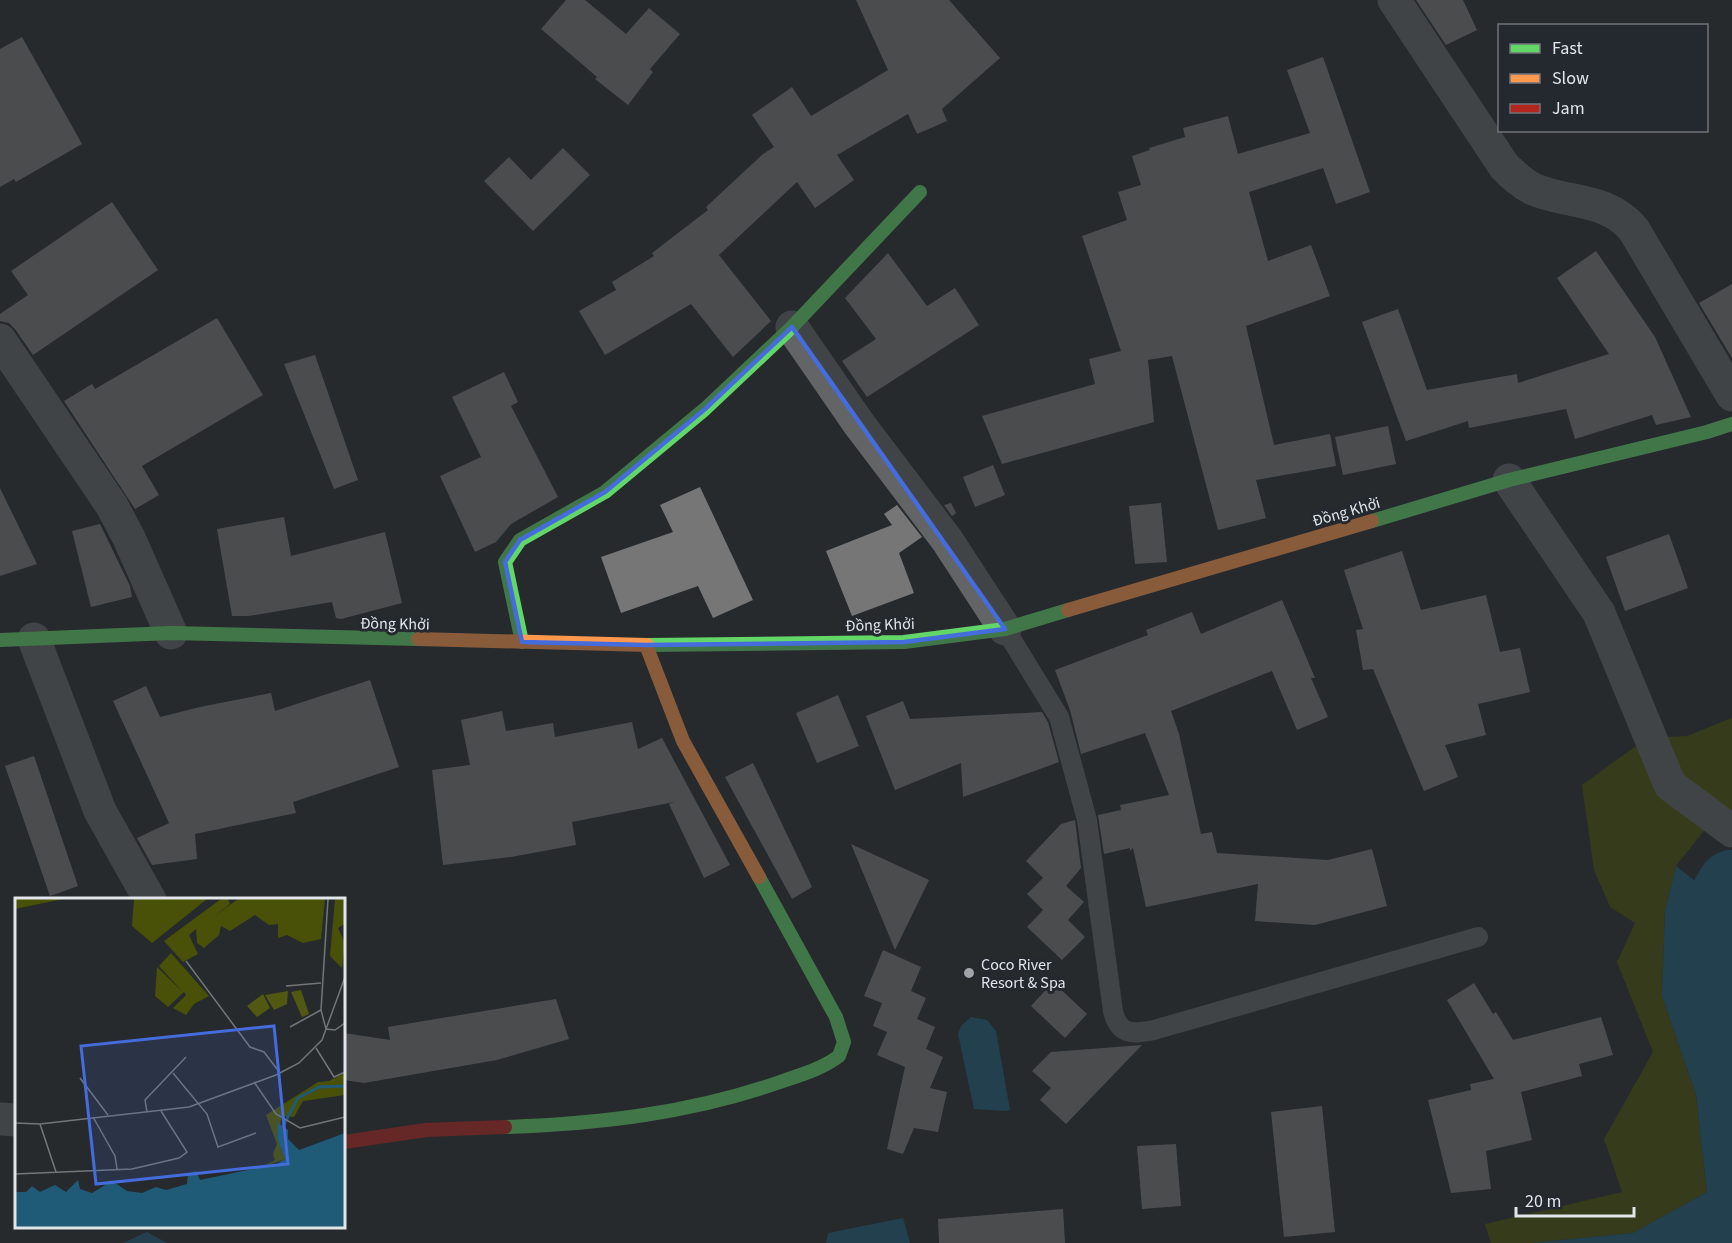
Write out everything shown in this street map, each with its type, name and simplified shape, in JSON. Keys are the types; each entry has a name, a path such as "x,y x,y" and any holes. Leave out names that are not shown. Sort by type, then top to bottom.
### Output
{"street":[{"path":"1394,0 1504,166 1520,182 1535,190 1610,210 1625,219 1634,230 1732,395"},
{"path":"522,642 505,562 520,540 606,492 705,409 792,327 920,192"},
{"path":"792,327 859,424 946,540 1005,629"},
{"path":"0,340 112,506 129,538 171,633"},
{"name":"Đồng Khởi","path":"0,640 171,633 646,645 904,642 1005,629 1509,480 1732,424"},
{"path":"1509,480 1599,613 1670,785 1732,831"},
{"path":"34,639 100,811 149,898"},
{"path":"345,1142 369,1141 435,1129 575,1124 660,1114 766,1087 835,1059 843,1049 844,1040 836,1017 683,741 646,645"},
{"path":"0,1119 15,1120"}],"lane":[{"path":"1005,629 1059,717 1087,820 1113,1011 1115,1020 1123,1029 1131,1032 1154,1030 1478,937"}],"highlighted area":[{"path":"792,327 1005,629 904,642 646,645 522,642 505,562 520,540 605,492 705,409"}],"green space":[{"path":"1732,718 1732,812 1722,808 1676,866 1665,911 1662,996 1696,1095 1707,1192 1633,1233 1531,1243 1491,1243 1485,1224 1622,1192 1604,1139 1653,1052 1617,962 1635,923 1610,907 1594,870 1582,785 1636,746 1666,737 1687,736"}],"water":[{"path":"1676,866 1732,910 1732,1243 1531,1243 1633,1233 1707,1192 1696,1095 1662,996 1665,911"},
{"path":"971,1017 987,1020 996,1031 1010,1110 974,1109 958,1034 961,1026"},
{"path":"903,1218 910,1243 826,1243 828,1233"},
{"path":"147,1232 167,1243 123,1243"}],"building":[{"path":"566,0 585,0 626,34 649,8 680,34 650,69 653,72 628,105 595,79 597,77 541,29"},
{"path":"856,0 949,0 1000,58 942,109 947,121 917,134 908,114 837,155 854,180 815,208 797,182 719,255 771,321 733,357 691,304 605,355 579,311 616,290 612,282 654,256 652,253 708,210 706,207 763,154 774,147 752,115 792,87 811,116 888,70"},
{"path":"1416,0 1463,0 1477,30 1446,45"},
{"path":"22,37 82,144 16,182 14,179 0,187 0,49"},
{"path":"1323,57 1370,192 1336,204 1323,168 1249,192 1268,261 1311,245 1330,296 1246,326 1274,445 1330,434 1336,466 1256,480 1266,518 1218,530 1172,356 1148,360 1154,422 1002,464 982,416 1095,384 1089,359 1121,351 1082,236 1127,220 1118,192 1141,185 1132,156 1185,137 1183,128 1228,116 1238,154 1310,133 1287,70"},
{"path":"563,148 590,175 533,231 484,181 509,157 531,180"},
{"path":"112,202 158,270 33,355 15,329 9,323 0,321 0,314 28,295 11,271"},
{"path":"1596,251 1655,337 1691,417 1656,425 1652,415 1575,439 1566,409 1469,428 1468,421 1406,441 1362,322 1398,309 1427,390 1517,374 1518,383 1609,354 1557,278"},
{"path":"888,253 927,306 955,288 979,325 867,397 842,361 876,339 845,298"},
{"path":"1732,284 1732,358 1699,303"},
{"path":"217,318 263,395 142,466 159,495 135,509 64,401 92,384 95,389"},
{"path":"315,355 358,480 334,489 284,364"},
{"path":"504,372 518,402 511,406 558,497 511,524 496,542 475,552 440,476 481,457 452,397"},
{"path":"1388,426 1396,464 1343,475 1335,437"},
{"path":"993,465 1005,495 975,507 963,477"},
{"path":"700,487 753,600 713,618 698,586 621,613 601,557 673,532 660,505"},
{"path":"0,488 37,564 0,576"},
{"path":"951,503 956,513 952,516 944,505"},
{"path":"1161,503 1167,562 1135,564 1129,506"},
{"path":"897,505 922,537 899,553 914,593 852,616 826,551 892,525 884,514"},
{"path":"284,517 291,556 385,532 402,603 341,619 336,618 332,602 249,616 232,616 217,529"},
{"path":"100,524 130,586 132,597 91,607 72,531"},
{"path":"1669,534 1688,588 1625,611 1606,557"},
{"path":"1402,551 1421,610 1486,595 1500,652 1520,648 1530,692 1478,704 1486,735 1445,745 1458,777 1424,791 1373,669 1363,670 1356,630 1363,629 1344,570"},
{"path":"1282,600 1315,678 1311,678 1328,717 1297,730 1272,671 1171,711 1179,734 1201,834 1212,832 1217,853 1328,860 1372,849 1387,906 1315,925 1255,921 1258,884 1146,907 1133,848 1130,851 1130,848 1104,854 1098,815 1121,810 1120,805 1169,795 1145,733 1081,754 1070,710 1055,670 1148,635 1146,630 1192,612 1201,634"},
{"path":"370,680 399,767 293,802 296,813 195,834 197,859 152,865 137,838 169,823 113,701 146,686 160,717 271,693 275,711"},
{"path":"838,695 859,746 817,763 796,713"},
{"path":"903,701 910,719 1042,712 1048,722 1059,762 963,797 961,763 895,790 866,716"},
{"path":"502,711 506,731 553,723 555,737 632,722 638,749 662,738 730,865 704,878 669,804 674,802 572,822 576,845 511,857 443,865 432,770 470,765 461,720"},
{"path":"34,756 78,886 50,896 5,766"},
{"path":"753,763 812,887 792,899 725,777"},
{"path":"1075,820 1081,868 1066,886 1084,902 1068,920 1085,937 1062,960 1027,927 1043,910 1027,894 1043,878 1026,861 1061,824"},
{"path":"851,844 929,880 895,950"},
{"path":"883,950 921,967 911,991 926,998 917,1019 935,1027 926,1049 943,1057 930,1088 947,1092 938,1132 914,1128 903,1154 887,1149 905,1067 877,1055 887,1032 873,1026 882,1003 864,996"},
{"path":"1053,982 1087,1014 1065,1038 1031,1006"},
{"path":"1474,983 1493,1014 1496,1012 1513,1040 1601,1017 1613,1055 1579,1064 1582,1076 1521,1092 1532,1140 1486,1151 1491,1189 1451,1193 1428,1100 1471,1090 1470,1084 1494,1079 1447,1000"},
{"path":"556,999 569,1039 497,1060 364,1083 345,1080 345,1033 390,1040 388,1027"},
{"path":"1142,1045 1066,1124 1040,1100 1051,1088 1032,1071 1051,1052"},
{"path":"1322,1106 1335,1232 1284,1237 1271,1112"},
{"path":"1176,1144 1181,1206 1142,1209 1137,1146"},
{"path":"1063,1209 1065,1243 939,1243 938,1219"}],"waterway":[{"path":"1732,885 1722,902 1730,897 1732,944"}],"traffic: fast":[{"path":"522,642 505,562 520,540 605,492 705,409 792,327 920,192"},
{"path":"1372,521 1509,480 1732,424"},
{"path":"647,645 904,642 1005,629 1068,610"},
{"path":"0,640 171,633 418,639"},
{"path":"505,1127 610,1120 713,1102 803,1074 839,1056 844,1042 836,1017 759,877"}],"traffic: slow":[{"path":"1068,610 1372,521"},
{"path":"418,639 647,645"},
{"path":"646,645 683,741 759,877"}],"traffic: jam":[{"path":"345,1142 426,1130 505,1127"}],"place":[{"name":"Coco River Resort & Spa","path":"969,973"}]}
